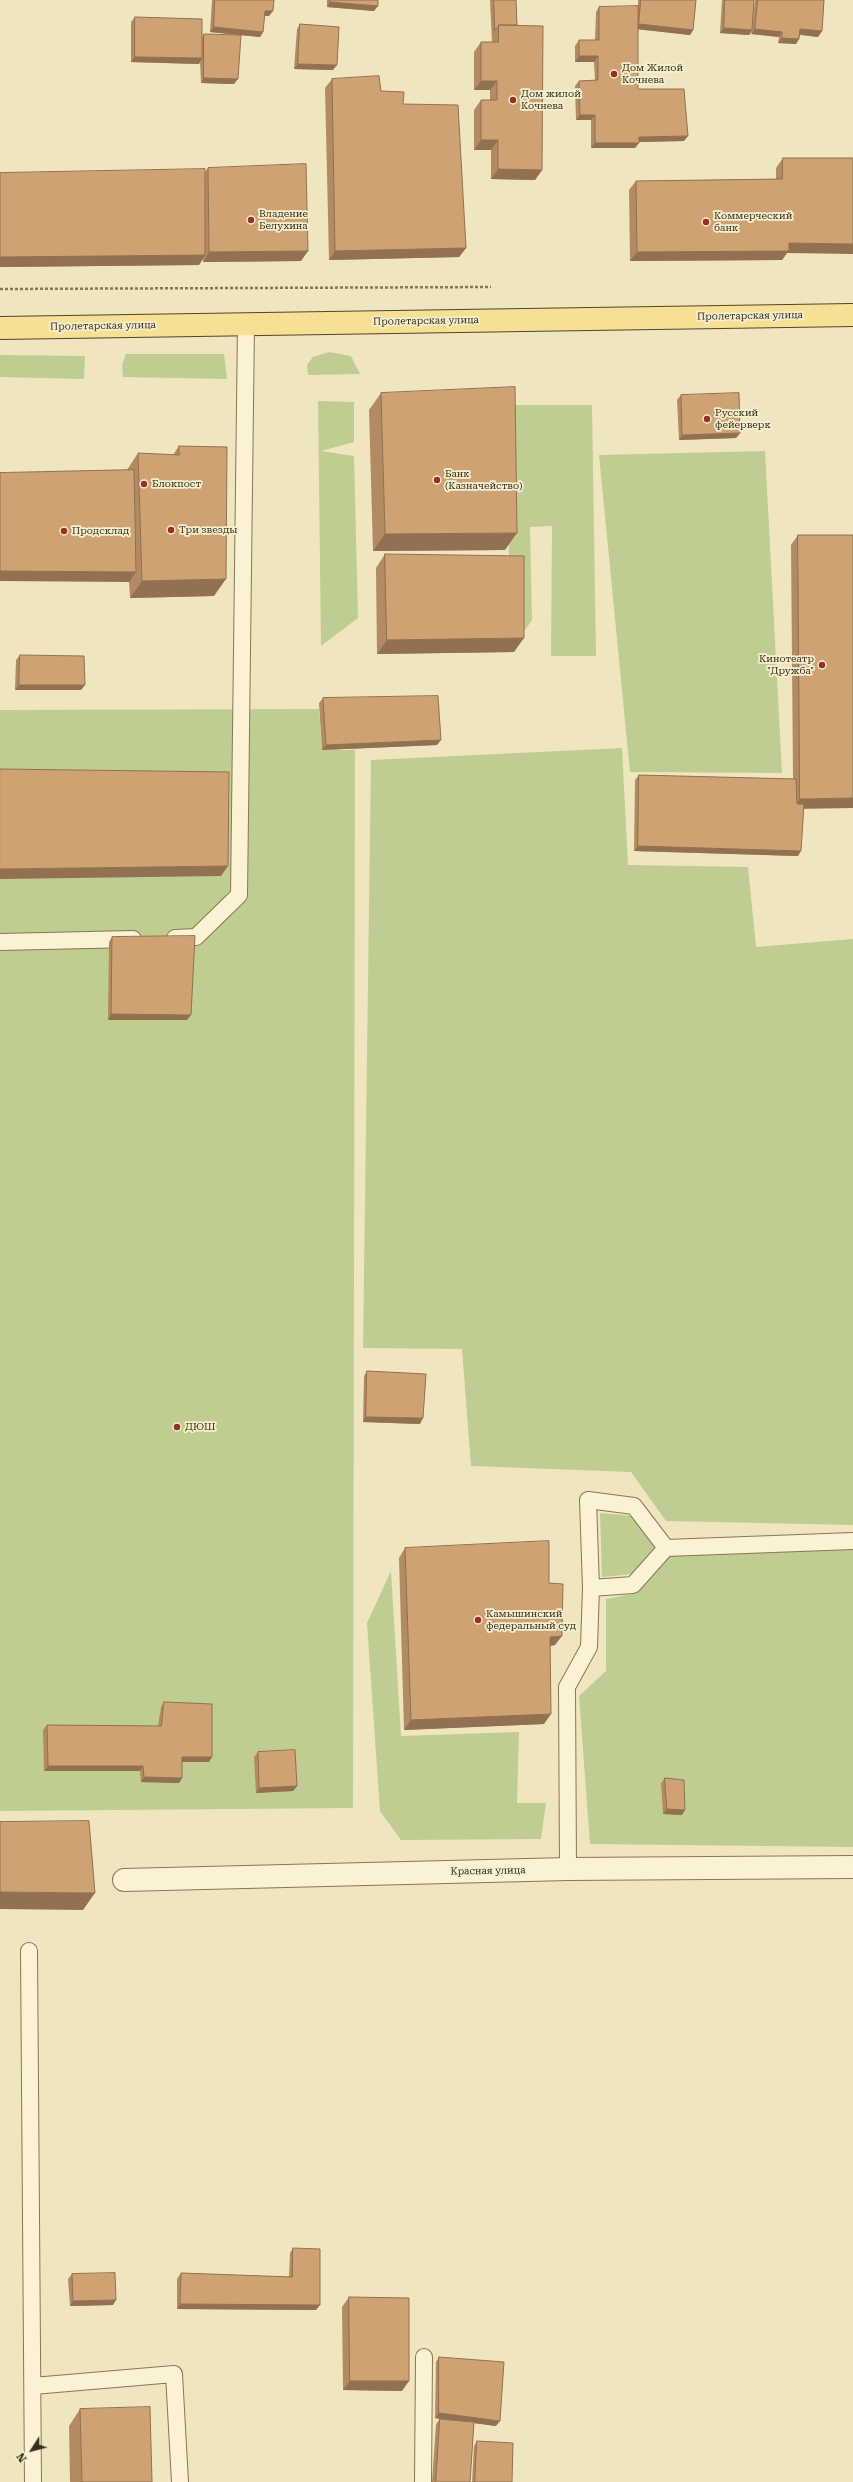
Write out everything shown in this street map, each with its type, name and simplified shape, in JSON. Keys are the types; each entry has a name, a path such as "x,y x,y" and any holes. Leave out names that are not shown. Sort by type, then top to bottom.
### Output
{"main road":[{"name":"Пролетарская улица","path":"0,328 853,315"}],"street":[{"name":"Красная улица","path":"124,1880 568,1869 853,1867"}],"lane":[{"path":"0,942 196,937 239,895 246,324"},
{"path":"568,1869 566,1687 589,1647 591,1588 588,1500 634,1506 666,1548"},
{"path":"591,1588 633,1585 666,1548 853,1541"},
{"path":"29,1951 33,2482"},
{"path":"423,2482 424,2357"},
{"path":"33,2386 174,2374 180,2482"}],"path":[{"path":"0,289 494,287"}],"green space":[{"path":"329,352 351,356 360,374 308,375 307,365 313,357"},
{"path":"126,354 224,354 227,379 123,377 122,365"},
{"path":"0,355 85,356 84,379 0,377"},
{"path":"318,401 354,402 354,442 321,451 354,456 358,618 321,646"},
{"path":"507,405 592,405 596,656 551,656 552,526 530,527 532,620 520,637 510,640"},
{"path":"765,451 782,773 630,772 599,455"},
{"name":"ДЮШ","path":"319,709 322,750 355,750 353,1808 0,1811 0,710"},
{"path":"622,748 628,865 748,867 756,947 853,939 853,1525 666,1521 631,1472 471,1466 462,1349 363,1348 371,760"},
{"path":"600,1513 633,1516 658,1551 633,1574 602,1577"},
{"path":"853,1545 853,1847 590,1844 579,1696 606,1671 606,1599 637,1593 667,1554"},
{"path":"391,1571 401,1736 519,1732 517,1803 546,1803 541,1839 401,1840 380,1811 367,1623"}],"building":[{"path":"215,0 274,0 273,11 265,11 263,32 214,27"},
{"path":"330,0 378,0 378,6 330,2"},
{"path":"494,0 516,0 517,25 499,25 495,30"},
{"path":"641,0 696,0 693,30 639,24"},
{"path":"725,0 754,0 752,30 724,28"},
{"path":"758,0 824,0 822,31 800,29 799,39 782,38 782,32 755,29"},
{"name":"Дом Жилой Кочнева","path":"638,6 638,89 684,89 688,136 639,137 639,143 595,143 595,115 580,115 579,81 598,80 598,56 579,56 579,40 599,40 599,7"},
{"path":"135,17 202,19 202,58 135,57"},
{"path":"300,24 339,27 337,65 298,64"},
{"name":"Дом жилой Кочнева","path":"499,25 543,26 542,170 498,169 498,140 481,140 481,100 497,100 497,81 481,81 481,42 498,42"},
{"path":"204,34 241,35 238,79 204,78"},
{"path":"379,76 381,91 404,92 403,104 458,105 466,248 335,251 332,79"},
{"path":"783,158 853,158 853,244 789,243 789,251 637,252 636,181 782,179"},
{"name":"Владение Белухина","path":"306,164 308,251 209,252 208,168"},
{"path":"205,169 205,255 0,257 0,173"},
{"name":"Банк (Казначейство)","path":"515,387 517,533 385,534 381,393"},
{"name":"Русский фейерверк","path":"739,393 740,433 682,435 681,395"},
{"name":"Три звезды","path":"179,446 227,447 226,579 142,581 138,453 179,455"},
{"name":"Продсклад","path":"134,470 136,572 0,571 0,473"},
{"name":"Кинотеатр \"Дружба\"","path":"798,535 853,535 853,798 800,799"},
{"path":"385,554 524,556 524,638 387,640"},
{"path":"20,655 84,656 85,685 19,685"},
{"path":"438,696 441,740 326,745 323,698"},
{"path":"0,769 229,772 228,866 0,869"},
{"path":"639,775 796,779 797,804 804,804 801,851 638,846"},
{"path":"195,936 191,1015 111,1014 112,937"},
{"path":"367,1371 426,1374 423,1418 366,1417"},
{"name":"Камышинский федеральный суд","path":"549,1541 549,1583 563,1584 562,1636 550,1637 551,1714 411,1720 405,1548"},
{"path":"164,1702 212,1704 212,1757 182,1757 182,1778 144,1777 143,1766 48,1766 47,1725 161,1726"},
{"path":"295,1750 297,1786 259,1788 258,1752"},
{"path":"665,1778 684,1780 685,1810 667,1809"},
{"path":"89,1821 95,1893 0,1892 0,1822"},
{"path":"293,2248 320,2249 320,2305 180,2304 181,2273 292,2277"},
{"path":"115,2273 116,2300 73,2301 72,2274"},
{"path":"349,2297 409,2298 409,2381 350,2381"},
{"path":"439,2357 504,2362 500,2421 439,2413"},
{"path":"150,2407 152,2482 82,2482 80,2409"},
{"path":"440,2419 474,2422 470,2482 436,2482"},
{"path":"477,2441 513,2443 512,2482 475,2482"}],"place":[{"name":"Дом Жилой Кочнева","path":"614,74"},
{"name":"Дом жилой Кочнева","path":"513,100"},
{"name":"Владение Белухина","path":"251,220"},
{"name":"Коммерческий банк","path":"706,222"},
{"name":"Русский фейерверк","path":"707,419"},
{"name":"Банк (Казначейство)","path":"437,480"},
{"name":"Блокпост","path":"144,484"},
{"name":"Три звезды","path":"171,530"},
{"name":"Продсклад","path":"64,531"},
{"name":"Кинотеатр \"Дружба\"","path":"822,665"},
{"name":"ДЮШ","path":"177,1427"},
{"name":"Камышинский федеральный суд","path":"478,1620"}]}
